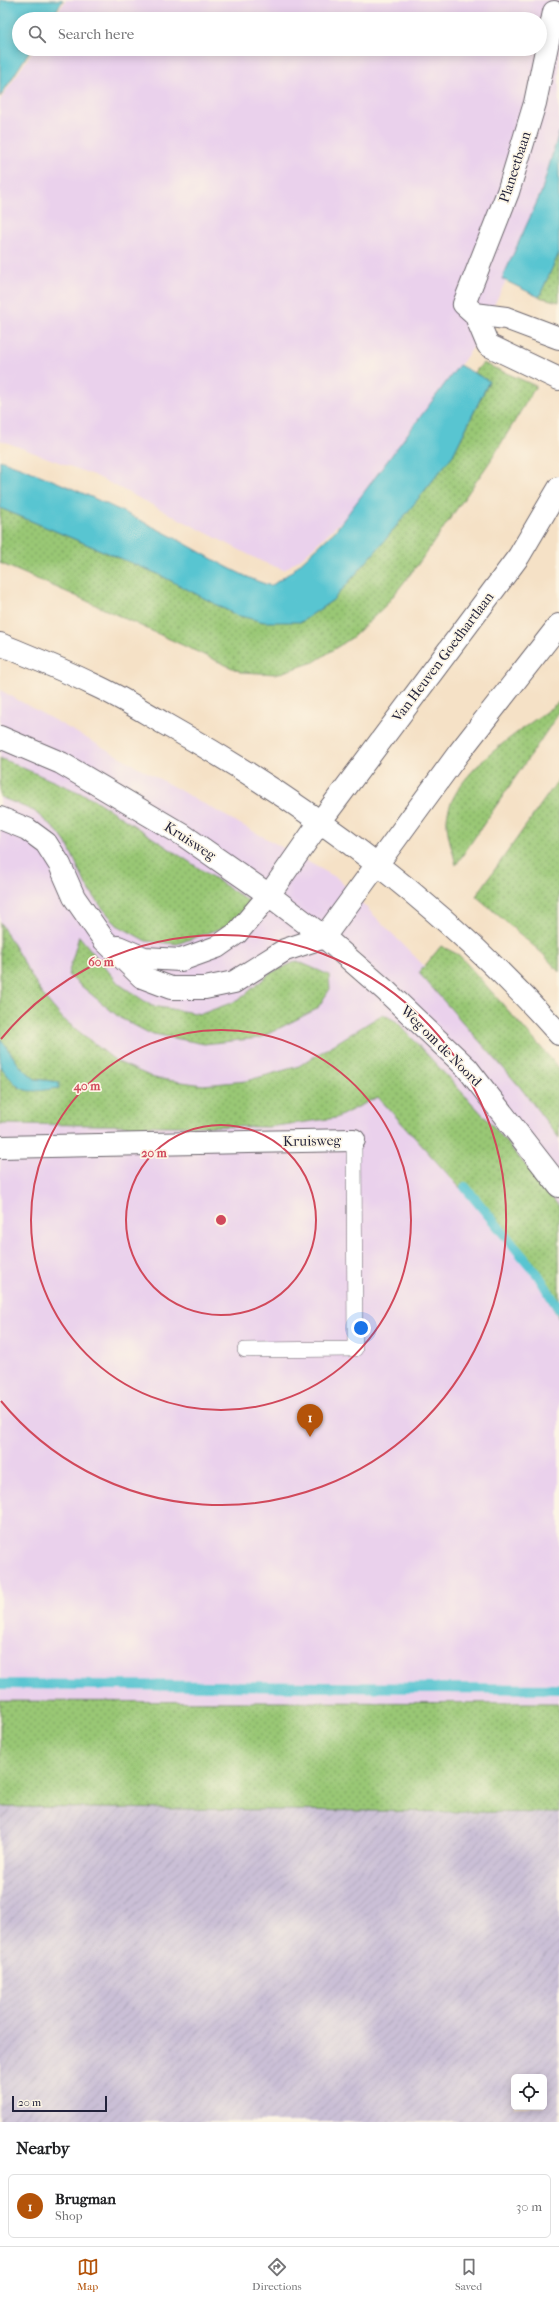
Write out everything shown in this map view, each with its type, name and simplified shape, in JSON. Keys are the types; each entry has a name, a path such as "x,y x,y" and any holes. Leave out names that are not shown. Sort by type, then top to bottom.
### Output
{"main road":[{"name":"Planeetbaan","path":"547,46 554,12"},
{"name":"Planeetbaan","path":"545,56 535,103 508,192 464,304 475,314 488,345 559,379"},
{"path":"475,314 506,318 559,338"},
{"name":"Van Heuven Goedhartlaan","path":"269,895 320,822 519,556 559,488"},
{"path":"0,818 27,829 46,843 60,865 74,897 104,940 142,977 171,988 206,988 234,982 285,950 324,937 458,754 559,625"},
{"path":"0,644 93,684 215,752 320,822 376,864 518,988 559,1034"},
{"name":"Kruisweg","path":"0,736 62,762 182,836 269,895 324,937"},
{"path":"104,940 144,958 181,960 217,947 237,933 269,895"},
{"name":"Weg om de Noord","path":"324,937 386,991 466,1068 559,1186"},
{"name":"Kruisweg","path":"0,1147 354,1140"}],"lane":[{"name":"Kruisweg","path":"245,1350 355,1349 354,1140"}],"shaded area":[{"path":"66,0 559,0 559,161 515,263 472,349 348,515 304,556 284,570 263,562 96,476 0,440 0,100 29,56 547,56 547,12 58,12"},
{"path":"0,690 337,878 559,1102 559,1767 0,1767"},
{"path":"0,1807 559,1813 559,2122 0,2122"}],"green space":[{"path":"559,253 559,302 539,297"},
{"path":"483,363 536,386 491,460 419,563 386,605 353,637 314,662 277,674 241,672 76,596 0,563 0,508 158,574 236,615 301,622 333,600 382,544 453,455 489,382 474,373"},
{"path":"559,702 559,713 456,865 449,836 447,819 452,802 461,785 475,768 491,753"},
{"path":"0,758 92,798 252,903 227,926 177,944 146,941 117,925 86,885 68,846 58,832 34,811 0,797"},
{"path":"559,779 559,972 543,954 476,896"},
{"path":"0,922 42,994 63,1019 116,1061 154,1078 203,1085 246,1081 299,1066 383,1014 397,1022 495,1128 559,1206 559,1318 532,1273 463,1191 378,1097 336,1118 268,1127 0,1124 0,1066 19,1088 59,1082 35,1079 19,1065 0,1038"},
{"path":"79,936 119,984 152,1006 201,1014 239,1000 269,974 297,961 329,975 330,989 317,1009 260,1038 204,1044 149,1033 120,1018 68,975"},
{"path":"441,946 459,955 559,1068 559,1138 520,1087 419,973"},
{"path":"0,1701 559,1703 559,1813 0,1807"}],"water":[{"path":"0,0 63,0 55,12 12,12 12,56 26,56 0,97"},
{"path":"559,132 559,253 539,297 502,279 541,193"},
{"path":"459,365 489,381 453,455 382,544 333,600 301,622 264,622 236,615 158,574 0,508 0,460 109,505 173,537 245,576 271,586 291,572 335,531"},
{"path":"0,1038 19,1065 35,1079 59,1082 59,1088 30,1091 19,1087 0,1066"}],"waterway":[{"path":"465,1187 538,1275 559,1309"},
{"path":"0,1684 559,1689"}],"place":[{"name":"Brugman","path":"310,1437"}]}
